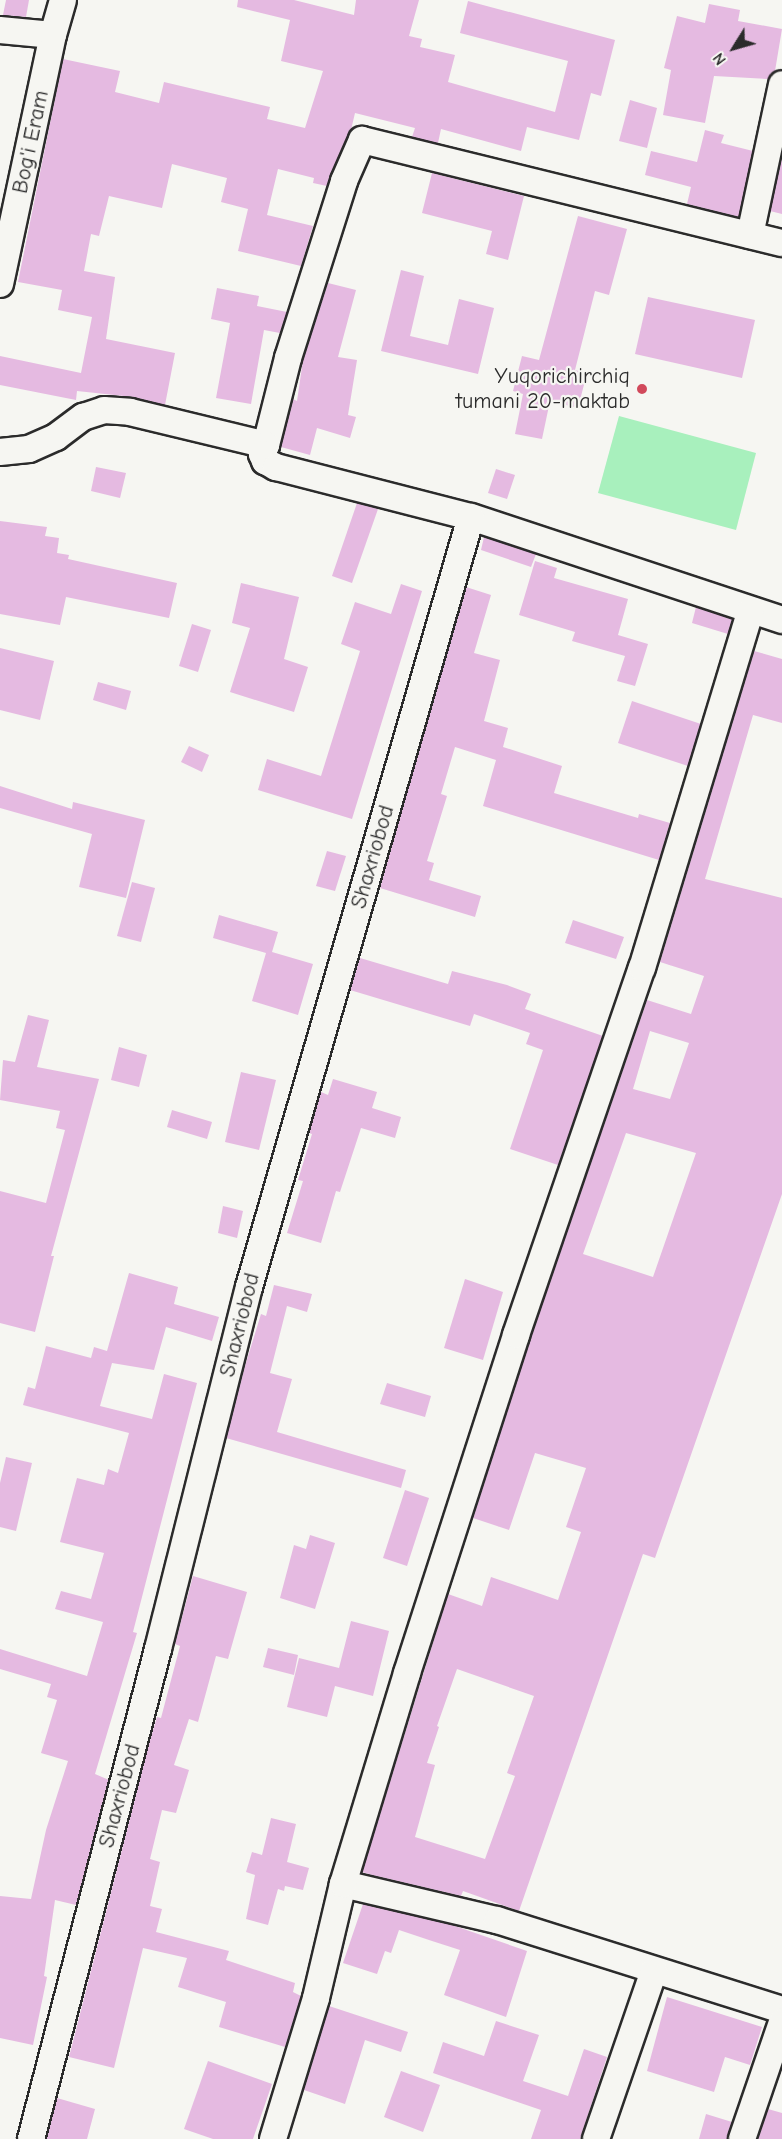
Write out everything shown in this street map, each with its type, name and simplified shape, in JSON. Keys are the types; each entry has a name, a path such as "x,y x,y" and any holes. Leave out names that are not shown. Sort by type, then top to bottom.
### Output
{"street":[{"name":"Bog'i Eram","path":"0,284 53,35 63,0"},
{"path":"0,30 53,35"},
{"path":"750,235 782,84"},
{"path":"782,243 362,140 344,181 291,347 262,454 265,461 276,467 471,517 782,620"},
{"path":"0,452 29,449 56,437 83,417 104,410 130,412 266,445"},
{"name":"Shaxriobod","path":"31,2139 249,1287 471,517"},
{"path":"273,2139 316,1998 343,1884 407,1673 516,1335 642,968 751,610"},
{"path":"343,1884 497,1920 782,2010"},
{"path":"597,2139 654,1971"},
{"path":"742,2139 782,2022"}],"green space":[{"path":"619,416 756,453 736,530 598,493"}],"building":[{"path":"6,0 29,0 26,17 3,15"},
{"path":"238,0 294,0 354,15 356,0 419,0 409,36 422,39 420,47 455,55 448,82 555,112 568,61 460,33 468,1 615,40 601,96 591,93 579,140 527,127 521,151 441,129 438,143 412,137 415,128 355,113 351,130 327,186 313,183 314,178 278,169 267,215 313,226 301,266 238,251 248,209 221,202 227,178 172,164 162,208 109,196 99,236 91,234 84,271 115,277 106,339 175,353 165,405 133,397 77,391 76,400 0,385 0,356 81,373 92,317 58,310 62,290 18,282 63,59 120,71 115,92 159,103 164,82 270,107 267,119 305,128 323,71 281,61 290,20 237,7"},
{"path":"709,4 740,10 738,21 782,29 775,71 768,79 714,76 705,123 663,115 671,70 664,68 677,16 705,23"},
{"path":"630,100 657,108 647,148 619,141"},
{"path":"705,130 724,135 721,143 753,151 739,217 687,204 691,187 645,175 651,151 697,162"},
{"path":"782,158 782,214 770,211"},
{"path":"432,173 524,196 508,260 486,254 492,231 422,213"},
{"path":"578,216 627,229 609,295 595,291 575,370 587,373 578,408 550,401 542,439 515,434 523,394 513,391 522,356 539,360"},
{"path":"401,270 424,276 410,336 448,345 459,299 494,308 478,374 381,351"},
{"path":"328,283 356,290 338,357 357,360 348,415 356,417 350,438 317,428 310,455 281,447 293,399 297,401 303,360"},
{"path":"217,288 259,296 257,306 287,312 280,333 264,330 251,404 216,398 230,323 211,319"},
{"path":"648,297 755,320 742,378 635,354"},
{"path":"96,467 126,473 120,498 91,491"},
{"path":"496,469 515,475 507,499 488,493"},
{"path":"357,503 378,509 352,583 332,576"},
{"path":"0,521 47,527 45,536 59,538 57,553 69,555 68,559 177,583 169,618 66,597 60,625 0,614"},
{"path":"484,537 536,554 531,567 481,550"},
{"path":"535,561 557,568 554,578 628,599 618,635 648,644 635,686 617,681 625,656 572,641 575,632 519,615"},
{"path":"241,583 299,597 284,659 308,667 294,712 230,692 250,628 232,623"},
{"path":"401,584 422,591 352,819 258,790 267,759 321,776 360,651 341,644 355,602 391,614"},
{"path":"466,587 491,595 474,653 500,660 484,721 508,728 503,747 562,766 554,793 638,818 639,814 670,823 659,860 483,806 496,760 455,747 441,794 447,796 427,861 434,863 429,880 481,896 475,917 380,888"},
{"path":"696,607 732,619 728,634 692,623"},
{"path":"192,624 211,630 198,672 179,666"},
{"path":"0,648 54,661 40,720 0,710"},
{"path":"754,651 782,659 782,723 753,715 705,879 782,898 782,1194 655,1558 643,1554 519,1911 463,1891 461,1896 362,1872 448,1594 482,1606 491,1577 558,1600 581,1532 566,1527 586,1468 535,1453 509,1530 473,1518 530,1340 647,1000 691,1014 704,976 660,962","holes":["650,1031 689,1043 670,1099 633,1089","626,1133 696,1153 653,1277 583,1254","457,1669 534,1696 507,1773 515,1776 485,1859 415,1837 435,1765 427,1763 439,1727 437,1726"]},
{"path":"98,682 131,691 126,710 93,700"},
{"path":"632,701 701,724 688,766 618,743"},
{"path":"189,746 209,755 202,772 181,762"},
{"path":"0,786 72,809 73,802 145,820 126,898 79,887 92,834 0,808"},
{"path":"327,851 346,856 335,891 316,886"},
{"path":"132,882 155,888 141,942 117,936"},
{"path":"219,915 278,932 272,952 313,964 298,1015 252,1001 266,953 213,938"},
{"path":"573,920 624,937 616,959 565,943"},
{"path":"360,958 448,984 452,971 507,985 531,994 525,1009 603,1036 558,1165 510,1149 543,1050 526,1044 530,1033 474,1014 470,1026 350,990"},
{"path":"28,1015 49,1020 37,1067 99,1079 51,1256 54,1256 35,1332 0,1323 0,1191 46,1203 65,1130 56,1128 60,1111 0,1100 3,1060 15,1062"},
{"path":"119,1047 147,1055 139,1087 111,1080"},
{"path":"241,1072 276,1080 259,1150 225,1142"},
{"path":"333,1079 377,1092 372,1108 401,1117 395,1138 361,1128 340,1192 336,1191 321,1243 287,1233 303,1181 298,1180 312,1134 309,1133 321,1092 328,1095"},
{"path":"172,1110 212,1122 207,1139 167,1127"},
{"path":"223,1206 243,1211 237,1238 218,1233"},
{"path":"129,1273 178,1287 174,1304 219,1317 212,1341 166,1327 154,1370 112,1363 100,1406 152,1419 164,1374 197,1383 133,1632 137,1633 95,1774 109,1780 76,1905 55,1900 44,1976 47,1977 33,2045 0,2038 0,1896 31,1899 46,1830 68,1761 41,1753 57,1700 47,1697 51,1684 0,1669 0,1649 87,1676 103,1622 55,1609 61,1591 91,1599 104,1553 60,1542 77,1478 104,1485 108,1469 118,1473 129,1433 23,1405 28,1387 35,1389 46,1346 91,1358 94,1347 107,1351"},
{"path":"465,1279 503,1292 483,1360 444,1348"},
{"path":"274,1285 312,1294 307,1312 287,1306 270,1373 292,1379 277,1432 406,1470 401,1488 226,1438 261,1314 266,1316"},
{"path":"387,1383 431,1396 425,1417 380,1404"},
{"path":"6,1457 32,1463 16,1531 0,1527 0,1483"},
{"path":"405,1490 429,1498 407,1566 383,1558"},
{"path":"310,1535 335,1543 315,1609 280,1598 294,1545 306,1549"},
{"path":"193,1576 247,1592 228,1659 216,1656 198,1722 189,1719 174,1765 189,1770 176,1813 162,1810 150,1859 160,1862 150,1906 162,1909 156,1932 229,1951 226,1960 295,1983 293,1992 301,1996 285,2047 219,2027 226,2002 178,1987 187,1958 143,1948 114,2068 69,2057 149,1744 157,1717 161,1718 180,1646 175,1644"},
{"path":"351,1621 389,1631 373,1696 335,1686 327,1717 287,1707 299,1658 339,1668"},
{"path":"268,1648 298,1655 294,1675 263,1667"},
{"path":"271,1818 296,1824 287,1862 309,1868 303,1890 285,1886 284,1891 278,1889 268,1925 246,1919 255,1875 246,1872 252,1852 262,1855"},
{"path":"363,1904 452,1925 527,1951 506,2017 444,1995 460,1950 399,1930 391,1953 385,1951 377,1974 343,1963"},
{"path":"667,1997 762,2027 750,2065 725,2057 714,2092 647,2071"},
{"path":"329,2006 408,2032 401,2052 365,2040 345,2104 304,2090"},
{"path":"496,2021 539,2035 523,2081 568,2096 584,2049 607,2057 580,2139 531,2139 541,2110 433,2073 443,2042 484,2056"},
{"path":"208,2061 272,2084 253,2139 213,2139 184,2129"},
{"path":"401,2071 440,2085 423,2132 384,2117"},
{"path":"57,2098 95,2109 87,2139 46,2139"},
{"path":"768,2109 782,2113 782,2139 758,2139"},
{"path":"706,2114 732,2122 727,2139 699,2139"}],"place":[{"name":"Yuqorichirchiq tumani 20-maktab","path":"642,389"}]}
